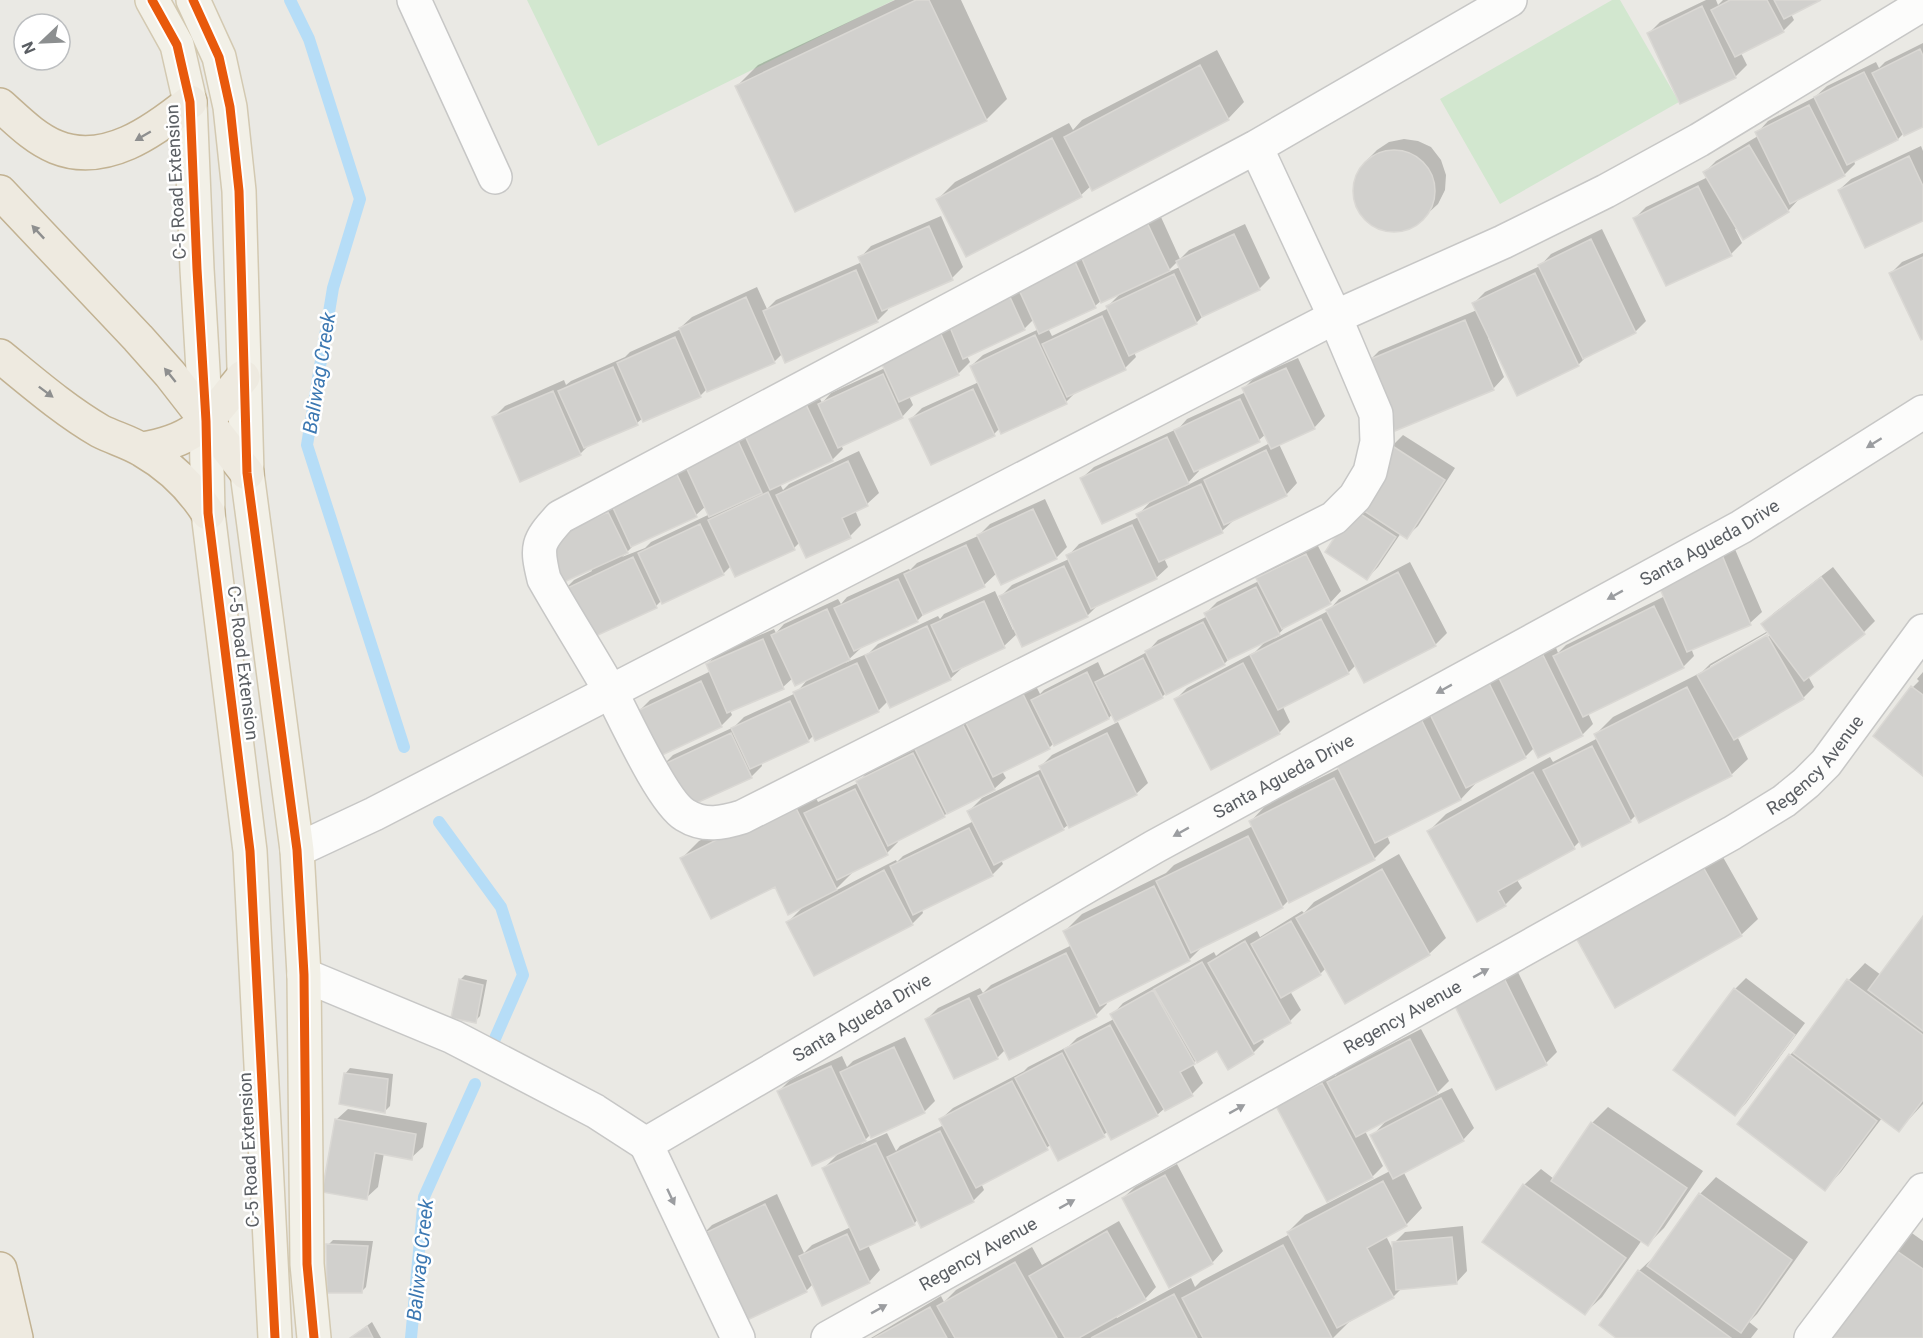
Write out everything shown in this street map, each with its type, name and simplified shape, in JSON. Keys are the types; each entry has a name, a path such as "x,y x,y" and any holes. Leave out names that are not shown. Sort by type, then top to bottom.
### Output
{"highway":[{"path":"0,105 36,136 56,147 93,152 135,141 168,120 190,102"},
{"path":"0,192 138,338 247,473"},
{"path":"0,356 71,412 101,431 142,449 185,481 208,513"},
{"path":"142,449 179,440 206,421 243,377"},
{"path":"0,1269 16,1338"}],"main road":[{"name":"C-5 Road Extension","path":"152,0 177,45 190,102 206,421 208,513 250,852 275,1338"},
{"name":"C-5 Road Extension","path":"193,0 219,57 230,106 239,191 247,473 297,850 304,975 307,1264 314,1338"}],"street":[{"path":"414,0 495,177"},
{"path":"1256,147 1335,317 1376,414 1377,442 1370,472 1355,497 1334,519 742,817 720,824 701,823 684,815 669,800 610,692 544,579 539,545 560,517 1256,147 1510,0"},
{"path":"297,850 375,814 1335,317 1503,242 1606,191 1699,141 1923,4"},
{"name":"Santa Agueda Drive","path":"646,1144 1154,846 1741,527 1923,412"},
{"name":"Regency Avenue","path":"828,1338 1778,806 1826,763 1923,631"},
{"path":"304,975 453,1037 595,1111 646,1144 738,1338"},
{"path":"1811,1338 1923,1190"}],"green space":[{"path":"527,0 894,0 598,146"},
{"path":"1612,0 1620,0 1679,102 1500,204 1440,99"}],"building":[{"path":"916,0 929,0 987,121 795,212 735,86"},
{"path":"1730,0 1767,0 1784,32 1735,57 1711,10"},
{"path":"1774,0 1821,0 1784,19"},
{"path":"1702,6 1736,78 1680,104 1647,33"},
{"path":"1920,49 1923,56 1923,127 1904,136 1872,73"},
{"path":"1200,65 1229,120 1092,191 1064,137"},
{"path":"1864,72 1898,140 1847,165 1814,97"},
{"path":"1809,105 1845,176 1790,204 1755,132"},
{"path":"1052,138 1082,197 966,257 936,199"},
{"path":"1749,145 1789,212 1743,240 1703,172"},
{"path":"1386,150 1402,150 1417,157 1428,168 1435,183 1432,207 1423,220 1402,232 1386,232 1371,225 1360,214 1353,199 1353,183 1360,168 1371,157"},
{"path":"1909,156 1923,186 1923,221 1865,248 1838,190"},
{"path":"1698,186 1732,256 1666,286 1633,218"},
{"path":"1144,216 1170,271 1101,303 1077,247"},
{"path":"929,226 953,280 882,311 858,257"},
{"path":"1234,234 1260,290 1202,317 1176,261"},
{"path":"1591,239 1636,333 1583,359 1538,265"},
{"path":"1071,253 1096,308 1039,334 1014,279"},
{"path":"1923,257 1923,339 1921,340 1889,273"},
{"path":"856,270 878,322 785,363 763,311"},
{"path":"1535,273 1579,366 1517,396 1472,303"},
{"path":"1174,274 1197,324 1129,356 1106,306"},
{"path":"746,297 775,363 707,392 679,328"},
{"path":"1010,297 1025,330 963,359 949,325"},
{"path":"1102,316 1126,370 1067,397 1042,344"},
{"path":"1465,320 1494,390 1395,431 1366,361"},
{"path":"936,323 959,375 899,402 876,351"},
{"path":"1035,335 1067,404 1001,434 970,366"},
{"path":"675,337 701,397 643,422 617,363"},
{"path":"613,367 638,425 584,448 558,391"},
{"path":"1286,368 1315,429 1271,449 1242,388"},
{"path":"883,374 903,418 838,448 818,404"},
{"path":"973,389 995,436 931,465 909,419"},
{"path":"553,391 581,455 520,482 492,417"},
{"path":"802,396 833,461 770,490 740,425"},
{"path":"1240,399 1260,442 1194,472 1174,430"},
{"path":"734,432 762,493 709,517 681,456"},
{"path":"1167,437 1189,484 1102,524 1080,478"},
{"path":"1391,445 1445,480 1407,539 1352,503"},
{"path":"1266,450 1287,496 1224,525 1204,480"},
{"path":"848,461 868,506 842,518 851,538 806,558 776,495"},
{"path":"673,466 697,517 631,547 608,497"},
{"path":"1201,484 1223,533 1159,562 1136,514"},
{"path":"768,492 795,550 735,577 708,520"},
{"path":"1033,509 1057,559 1001,585 977,535"},
{"path":"1353,509 1396,537 1367,580 1325,552"},
{"path":"608,512 628,553 562,583 543,542"},
{"path":"700,524 724,575 662,604 638,553"},
{"path":"1132,525 1157,579 1091,609 1066,555"},
{"path":"966,545 985,587 923,615 904,574"},
{"path":"1720,550 1751,625 1687,652 1655,577"},
{"path":"1306,554 1331,604 1282,629 1256,578"},
{"path":"633,557 657,608 585,641 561,591"},
{"path":"1064,566 1088,617 1022,647 999,596"},
{"path":"1398,572 1436,646 1364,683 1326,610"},
{"path":"1821,577 1865,634 1804,681 1761,624"},
{"path":"898,579 918,622 854,651 834,608"},
{"path":"1256,587 1280,635 1228,660 1204,613"},
{"path":"984,601 1005,648 953,672 931,625"},
{"path":"1654,606 1684,668 1583,717 1553,656"},
{"path":"827,609 850,660 795,686 771,635"},
{"path":"1321,619 1349,674 1278,710 1250,655"},
{"path":"1203,622 1225,665 1166,695 1145,651"},
{"path":"927,626 951,680 890,708 865,655"},
{"path":"1767,635 1804,699 1734,740 1697,675"},
{"path":"763,639 784,689 727,713 706,664"},
{"path":"1543,655 1583,736 1538,758 1499,678"},
{"path":"1143,658 1163,698 1115,722 1095,682"},
{"path":"857,663 879,712 815,741 793,692"},
{"path":"1243,663 1280,734 1211,770 1174,699"},
{"path":"1087,672 1109,719 1054,746 1031,700"},
{"path":"1487,679 1526,758 1466,788 1427,708"},
{"path":"701,681 722,727 658,757 637,711"},
{"path":"1911,686 1923,695 1923,776 1873,736"},
{"path":"1687,687 1732,776 1639,823 1594,734"},
{"path":"1023,694 1050,749 993,777 966,723"},
{"path":"790,701 809,742 750,769 731,728"},
{"path":"1420,717 1461,800 1375,843 1334,760"},
{"path":"961,721 995,790 947,814 913,745"},
{"path":"731,733 752,778 681,810 660,766"},
{"path":"1107,733 1137,795 1069,828 1039,766"},
{"path":"1592,746 1631,822 1582,847 1543,770"},
{"path":"913,753 945,817 888,846 856,781"},
{"path":"1533,772 1575,849 1498,891 1506,906 1477,922 1427,831"},
{"path":"1038,775 1064,830 994,865 967,811"},
{"path":"1334,778 1375,860 1289,903 1249,821"},
{"path":"855,789 888,855 837,880 804,813"},
{"path":"793,802 837,890 788,915 775,887 711,919 680,858"},
{"path":"969,828 993,876 913,915 890,866"},
{"path":"1248,836 1283,908 1191,953 1156,881"},
{"path":"1702,865 1742,936 1615,1008 1575,936"},
{"path":"1382,869 1430,955 1345,1004 1296,918"},
{"path":"884,870 913,925 814,976 786,922"},
{"path":"1154,886 1190,961 1100,1006 1063,931"},
{"path":"1923,916 1923,1031 1868,990"},
{"path":"1291,921 1321,975 1281,998 1251,944"},
{"path":"1245,941 1291,1023 1254,1044 1208,963"},
{"path":"1066,953 1097,1017 1009,1060 978,996"},
{"path":"1202,962 1254,1054 1228,1070 1217,1051 1197,1063 1154,989"},
{"path":"1500,970 1547,1065 1496,1090 1450,996"},
{"path":"459,979 483,985 476,1023 451,1018"},
{"path":"1847,979 1923,1035 1923,1100 1899,1132 1793,1053"},
{"path":"1734,988 1795,1035 1735,1116 1673,1070"},
{"path":"1153,990 1195,1064 1180,1072 1193,1096 1165,1111 1110,1014"},
{"path":"969,998 998,1059 954,1079 925,1019"},
{"path":"1110,1025 1158,1116 1111,1140 1064,1049"},
{"path":"1410,1039 1438,1094 1356,1137 1327,1082"},
{"path":"894,1047 925,1113 871,1138 840,1072"},
{"path":"1062,1053 1105,1137 1058,1161 1015,1078"},
{"path":"1789,1054 1877,1121 1825,1191 1737,1124"},
{"path":"831,1066 866,1141 812,1166 777,1091"},
{"path":"344,1073 388,1079 385,1113 339,1104"},
{"path":"1012,1081 1048,1150 976,1188 939,1119"},
{"path":"1322,1083 1373,1178 1327,1202 1276,1106"},
{"path":"1441,1098 1464,1141 1393,1179 1370,1135"},
{"path":"335,1119 416,1134 412,1160 375,1153 367,1200 322,1192"},
{"path":"1591,1122 1687,1188 1648,1246 1551,1181"},
{"path":"940,1131 974,1202 921,1228 887,1157"},
{"path":"876,1143 915,1225 860,1250 822,1168"},
{"path":"1165,1175 1213,1264 1169,1288 1122,1198"},
{"path":"1383,1181 1407,1226 1367,1248 1394,1298 1337,1328 1287,1232"},
{"path":"1523,1184 1626,1258 1585,1315 1482,1242"},
{"path":"1699,1193 1792,1260 1741,1333 1647,1266"},
{"path":"765,1204 807,1292 741,1323 699,1236"},
{"path":"1107,1231 1146,1300 1079,1338 1065,1338 1029,1276"},
{"path":"847,1234 870,1283 822,1306 799,1256"},
{"path":"1452,1237 1457,1284 1396,1290 1392,1242"},
{"path":"326,1244 368,1246 362,1293 327,1293"},
{"path":"1283,1245 1332,1338 1203,1338 1182,1298"},
{"path":"1891,1247 1923,1269 1923,1338 1826,1338"},
{"path":"1015,1262 1057,1338 955,1338 937,1306"},
{"path":"1638,1270 1731,1338 1616,1338 1599,1325"},
{"path":"1174,1294 1197,1338 1091,1338"},
{"path":"930,1307 947,1338 874,1338"},
{"path":"367,1326 373,1338 350,1338"}],"waterway":[{"name":"Baliwag Creek","path":"290,0 309,39 360,199 333,288 307,445 404,747"},
{"name":"Baliwag Creek","path":"439,822 501,907 523,975 493,1043"},
{"name":"Baliwag Creek","path":"411,1338 424,1197 475,1084"}],"cycle path":[{"path":"152,0 177,45 190,102 206,421 208,513 250,851 275,1338"},
{"path":"193,0 219,57 230,107 239,191 247,473 297,850 304,975 307,1264 314,1338"}]}
